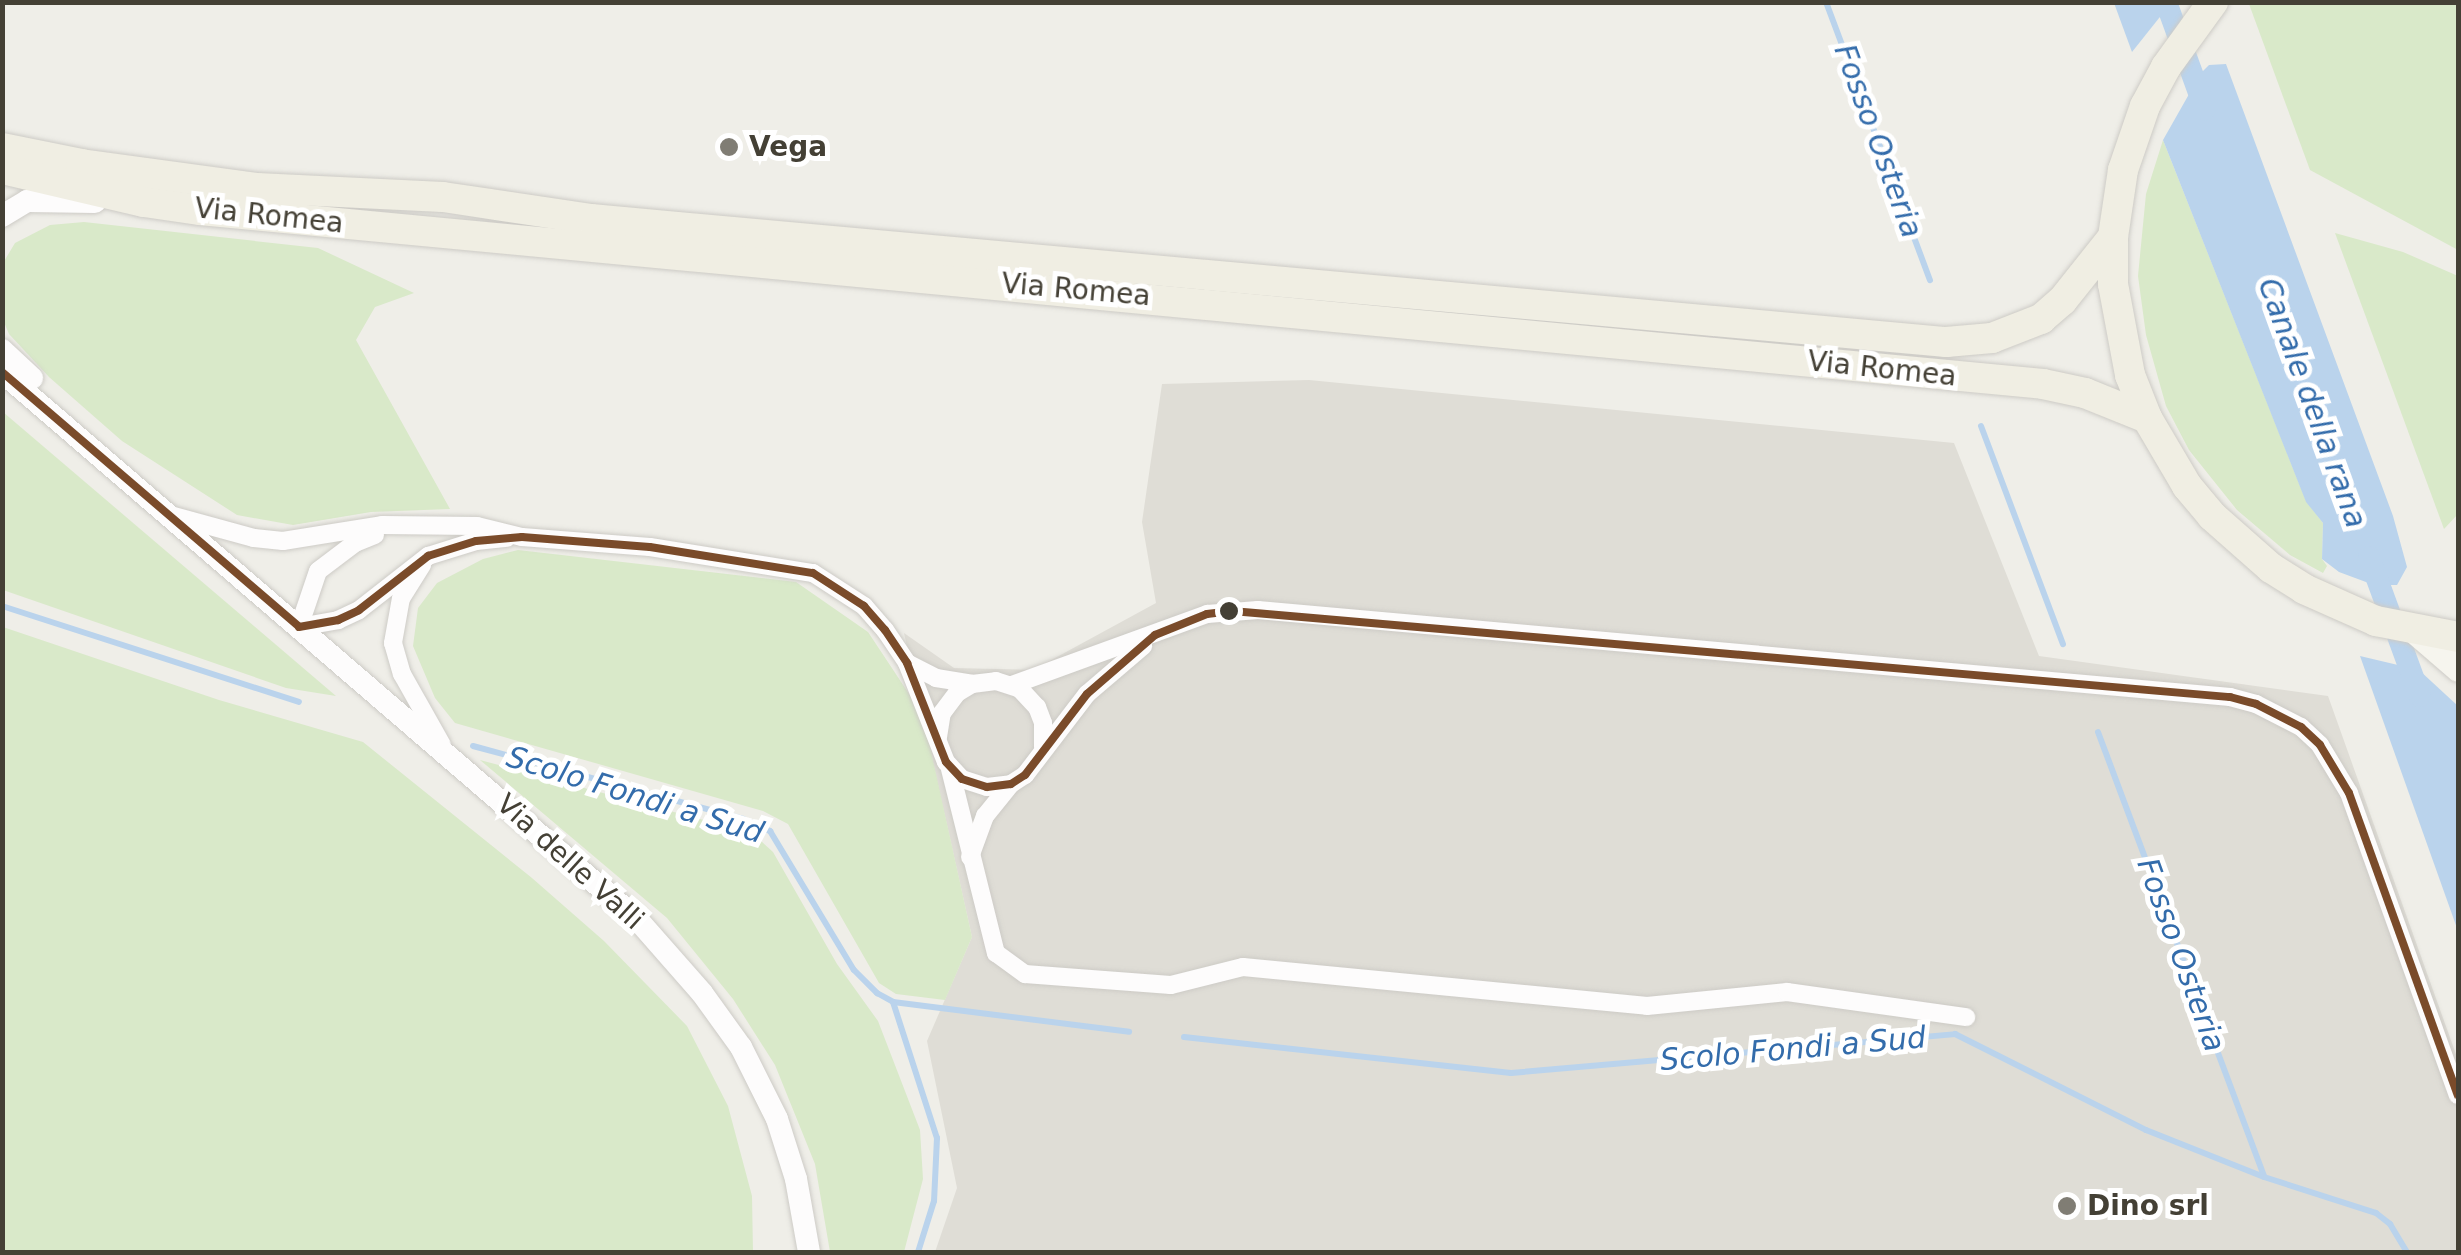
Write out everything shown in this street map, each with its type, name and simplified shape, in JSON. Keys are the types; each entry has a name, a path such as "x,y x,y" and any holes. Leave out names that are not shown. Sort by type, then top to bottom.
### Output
{"main road":[{"path":"2214,2 2194,16 2145,106 2124,170 2114,238 2119,330 2147,418 2176,470 2212,516 2271,568 2339,607 2414,631 2458,637"},
{"name":"Via Romea","path":"2,148 81,164 256,188 444,198 590,219 1946,342 1992,338 2041,319 2062,302 2114,238"},
{"name":"Via Romea","path":"2,169 144,202 2044,384 2085,393 2147,418"},
{"path":"2414,631 2458,669"}],"street":[{"path":"2,216 27,201 144,202"},
{"name":"Via delle Valli","path":"2,350 40,387 77,436"},
{"name":"Via delle Valli","path":"2,372 637,919 702,993 741,1047 777,1119 796,1180 809,1252"},
{"path":"169,514 254,538 283,541 418,524 477,526 522,536 650,546 813,573 864,606 908,662 950,768 996,954 1025,974 1170,985 1243,967 1647,1006 1787,992 1966,1017"},
{"path":"418,524 382,532 336,556 311,584 299,627 338,620 359,610 428,556 476,541 522,536"},
{"path":"428,556 401,598 393,643 402,674 446,753"},
{"path":"1012,686 1208,614 1258,610 2210,695 2256,704 2301,727 2320,745 2350,792 2458,1096"},
{"path":"970,857 985,816 1011,784 1031,770 1043,747 1086,694 1154,635"},
{"path":"908,662 936,678 972,684 988,681 1012,686 1026,694 1041,715 1043,747"},
{"path":"938,738 946,705 972,684"},
{"path":"950,768 978,786 1011,784"}],"shaded area":[{"path":"1309,380 1954,443 2039,656 2328,696 2458,1060 2458,1252 935,1252 957,1188 927,1041 972,937 904,633 954,668 1033,670 1156,603 1142,522 1162,384"}],"green space":[{"path":"2458,3 2458,250 2310,170 2249,4"},
{"path":"2163,140 2306,501 2323,523 2322,559 2327,566 2323,573 2290,555 2237,510 2189,450 2166,406 2146,335 2138,276 2146,194"},
{"path":"84,222 318,248 414,293 375,307 356,340 450,509 371,512 293,525 237,515 122,441 49,377 9,334 3,320 3,263 15,243 50,225"},
{"path":"2335,233 2403,252 2458,276 2458,514 2444,529"},
{"path":"3,412 336,696 286,688 3,590"},
{"path":"518,550 796,582 868,632 923,715 972,937 945,1000 896,994 879,983 788,824 763,811 455,723 435,698 413,646 418,608 437,583 483,559"},
{"path":"3,627 219,700 363,742 532,878 604,941 687,1026 728,1106 752,1196 753,1252 3,1252"},
{"path":"480,760 752,833 773,852 837,964 878,1021 920,1130 923,1179 904,1252 830,1252 815,1164 775,1065 733,999 667,918"}],"water":[{"path":"2114,2 2171,3 2132,52"},
{"path":"2226,64 2393,516 2407,567 2397,585 2374,585 2339,572 2322,559 2323,523 2306,502 2163,140 2201,73 2209,65"},
{"path":"2360,656 2419,670 2458,706 2458,931"}],"waterway":[{"name":"Fosso Osteria","path":"1826,2 1930,280"},
{"name":"Canale della rana","path":"2166,2 2205,109"},
{"name":"Fosso Osteria","path":"1981,426 2063,644"},
{"name":"Canale della rana","path":"2369,557 2420,696"},
{"name":"Scolo Fondi a Sud","path":"2,606 299,702"},
{"name":"Fosso Osteria","path":"2098,732 2264,1176"},
{"name":"Scolo Fondi a Sud","path":"473,746 743,819 770,831 854,970 877,993 893,1002 1129,1032"},
{"path":"893,1002 937,1138 934,1201 918,1252"},
{"name":"Scolo Fondi a Sud","path":"1184,1037 1511,1073 1955,1034 2146,1130 2264,1177 2376,1213 2390,1224 2407,1252"}],"transit line":[{"path":"2,372 299,627 338,620 359,610 428,556 476,541 522,537 650,547 813,573 864,606 885,630 907,663 946,762 962,779 987,787 1011,784 1025,775 1087,694 1155,635 1207,614 1232,611 2230,697 2256,704 2301,727 2320,745 2349,793 2458,1095"}],"place":[{"name":"Vega","path":"729,147"},
{"name":"Dino srl","path":"2067,1206"}]}
